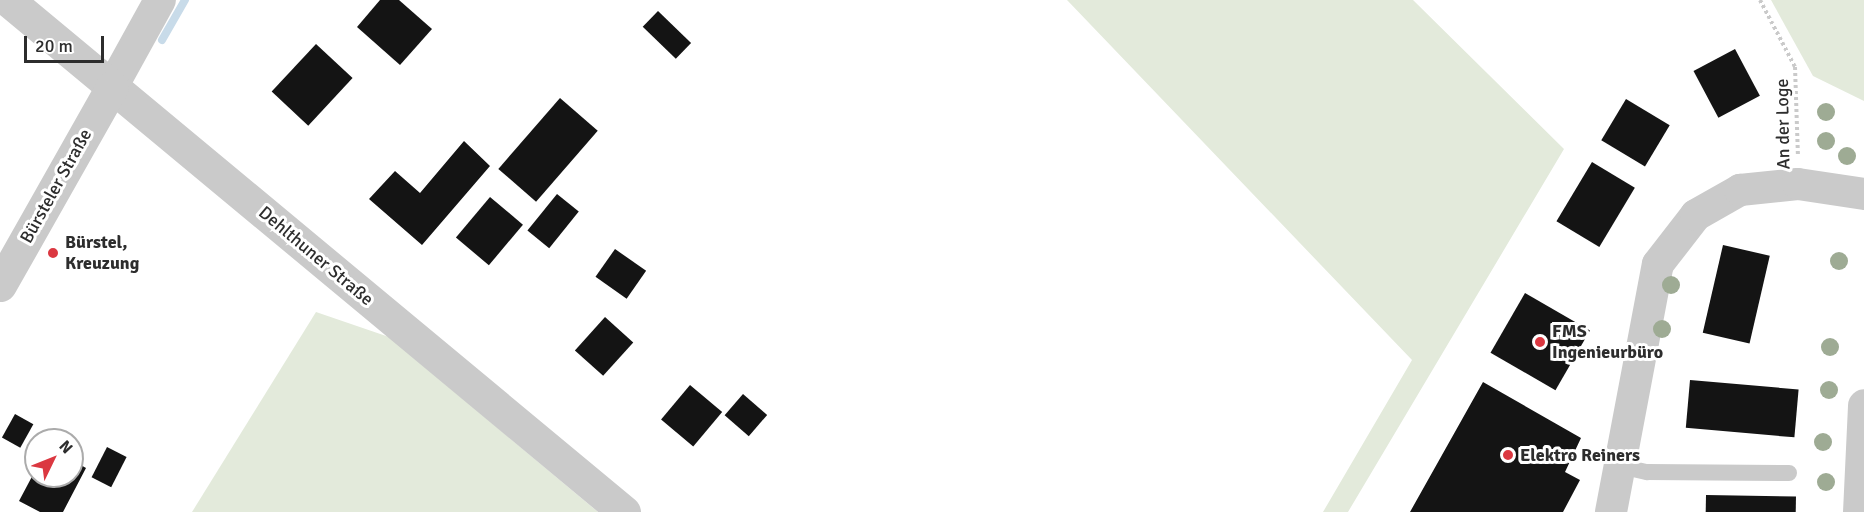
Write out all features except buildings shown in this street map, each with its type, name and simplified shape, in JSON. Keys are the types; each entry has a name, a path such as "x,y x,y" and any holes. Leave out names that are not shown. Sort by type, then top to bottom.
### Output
{"street":[{"name":"Dehlthuner Straße","path":"8,0 624,512"},
{"path":"112,87 160,0"},
{"name":"Bürsteler Straße","path":"0,285 112,87"},
{"path":"1611,512 1658,264 1696,215 1740,190 1798,184 1864,194"},
{"path":"1859,512 1864,405"}],"lane":[{"path":"1620,466 1647,472 1789,473"}],"path":[{"name":"An der Loge","path":"1760,0 1796,67 1798,184"}],"green space":[{"path":"1067,0 1413,0 1564,149 1348,512 1323,512 1412,360"},
{"path":"1771,0 1864,0 1864,101 1813,76"},
{"path":"316,312 389,337 598,512 192,512"}],"waterway":[{"path":"162,40 185,0"}],"place":[{"name":"Bürstel, Kreuzung","path":"53,253"},
{"name":"FMS Ingenieurbüro","path":"1540,342"},
{"name":"Elektro Reiners","path":"1508,455"}]}
